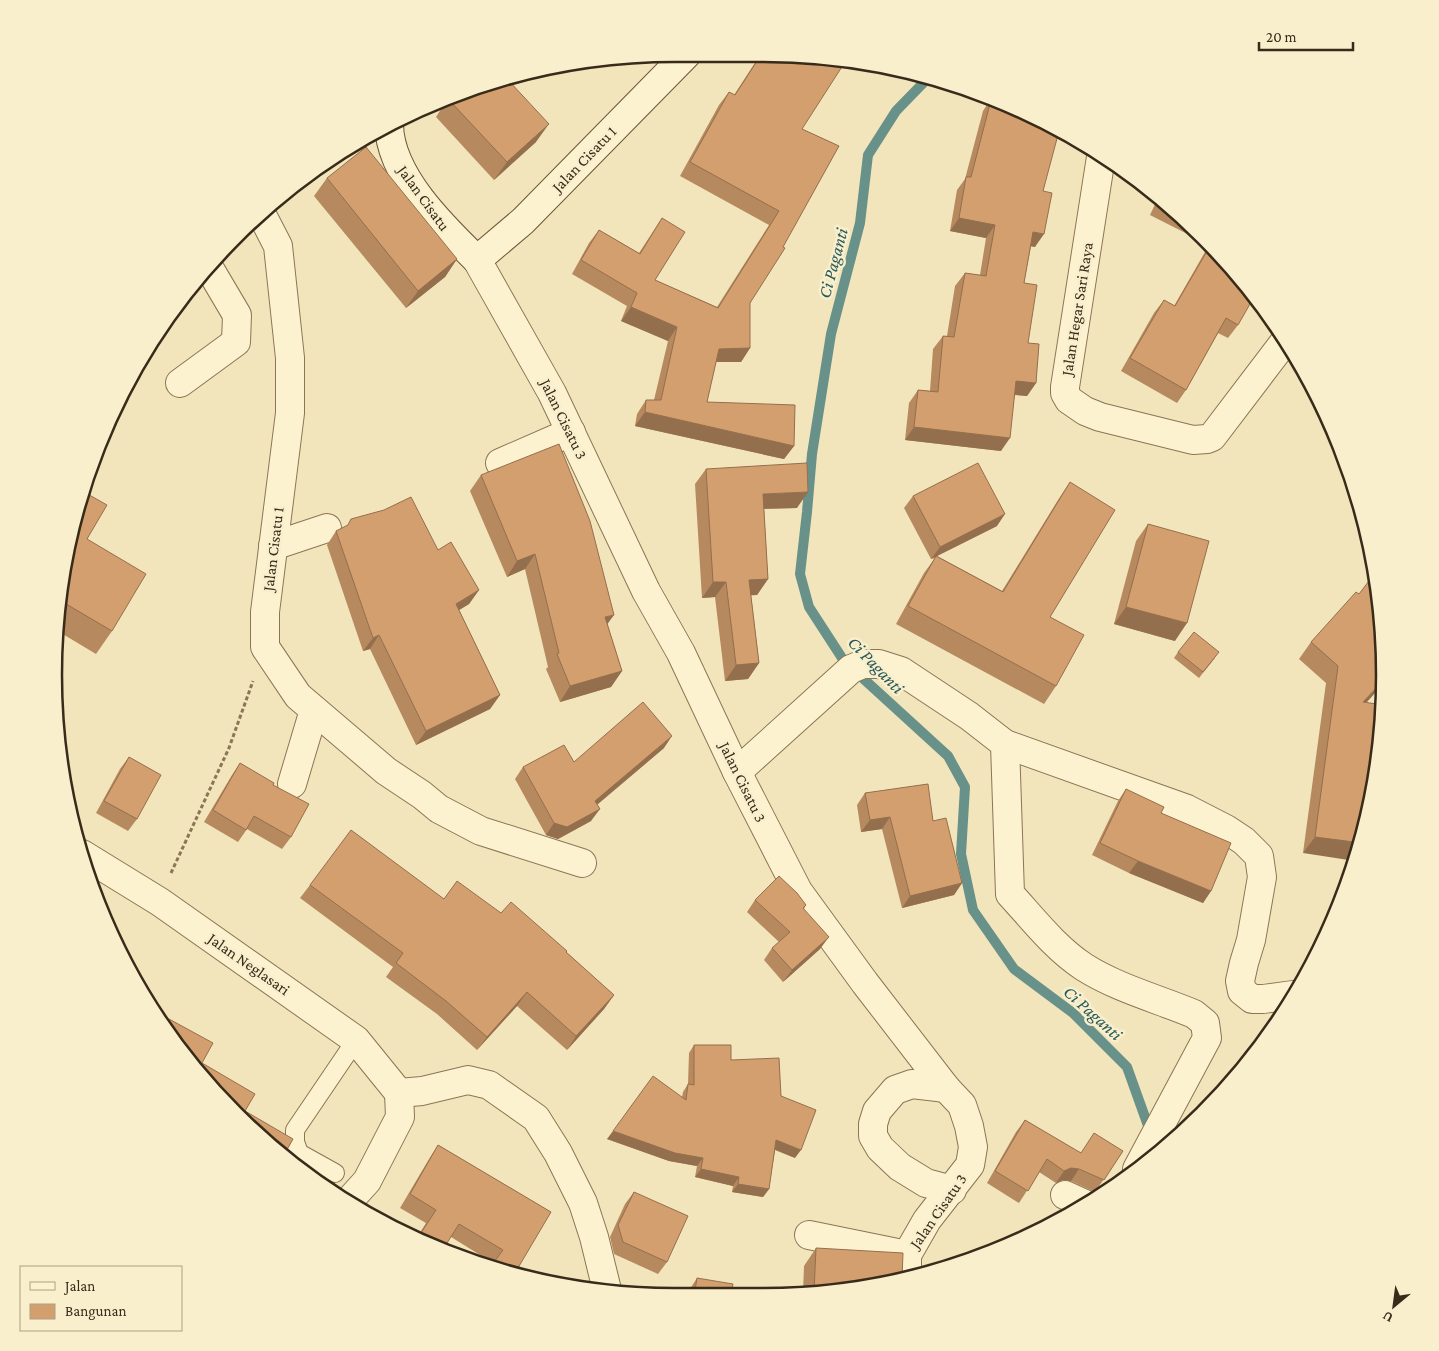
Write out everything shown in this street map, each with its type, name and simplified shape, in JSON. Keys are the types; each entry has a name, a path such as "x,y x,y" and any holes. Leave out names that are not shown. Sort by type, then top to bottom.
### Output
{"street":[{"name":"Jalan Cisatu 1","path":"477,260 523,221 678,63"},
{"name":"Jalan Cisatu","path":"389,134 399,168 438,222 477,260"},
{"name":"Jalan Hegar Sari Raya","path":"1100,164 1065,387 1065,393 1069,400 1085,411 1100,417 1193,440 1207,439 1212,437 1224,422 1280,347"},
{"name":"Jalan Cisatu 1","path":"265,221 278,246 290,358 290,413 265,612 265,647"},
{"name":"Jalan Cisatu 3","path":"477,260 552,393 646,591 681,653 798,891 865,983 946,1088 962,1105 973,1146 970,1164 928,1220 907,1266"},
{"path":"180,383 236,342 237,315 213,273"},
{"path":"500,463 571,432"},
{"path":"273,546 327,528"},
{"path":"265,647 298,696 386,771 439,809 481,830 582,863"},
{"path":"738,772 857,667 879,664 901,671 969,716 1005,744 1187,809 1226,829 1244,841 1259,856 1262,877 1251,940 1240,981 1242,991 1252,998 1263,1000 1285,996"},
{"path":"292,784 314,710"},
{"path":"1005,744 1010,894 1055,943 1083,966 1111,982 1194,1014 1205,1024 1207,1038 1144,1156"},
{"name":"Jalan Neglasari","path":"91,859 160,902 356,1040 399,1093"},
{"path":"353,1196 367,1181 400,1117 399,1093 422,1091 468,1080 489,1085 536,1118 558,1153 583,1203 606,1284"},
{"path":"946,1088 912,1084 895,1090 877,1111 873,1124 873,1136 880,1148 900,1167 926,1183 952,1190"},
{"path":"809,1235 907,1266"}],"lane":[{"path":"335,1173 299,1153 295,1142 296,1130 356,1040"}],"path":[{"path":"160,902 229,748 265,647"}],"building":[{"path":"756,63 804,64 841,68 802,129 839,146 783,247 785,248 750,303 750,348 719,349 707,402 795,405 794,446 645,412 646,400 661,400 677,327 631,307 637,293 581,260 599,230 640,254 662,218 685,232 655,280 718,308 779,211 690,162 729,92 735,95"},
{"path":"512,84 549,124 507,162 453,104"},
{"path":"989,106 1057,138 1043,191 1052,193 1044,234 1033,232 1024,283 1037,285 1028,343 1039,344 1036,383 1016,381 1010,438 914,427 918,390 938,392 943,336 954,337 965,273 986,276 995,225 959,218 966,177 971,177"},
{"path":"366,147 457,259 418,291 327,178"},
{"path":"1206,252 1251,303 1238,325 1226,318 1186,390 1130,358 1164,300 1175,306"},
{"path":"559,444 590,521 614,615 605,617 622,671 570,686 557,654 559,653 535,554 517,561 481,475"},
{"path":"807,463 808,492 763,494 768,579 749,580 759,663 736,665 726,582 713,582 706,469"},
{"path":"978,463 1005,514 940,547 913,496"},
{"path":"1070,482 1115,510 1050,617 1084,635 1056,686 908,606 936,556 1003,592"},
{"path":"90,495 107,505 87,539 146,574 112,631 67,605 74,556"},
{"path":"411,497 438,550 451,542 479,590 456,604 500,695 426,731 379,635 373,638 336,531 348,525 351,519 384,510"},
{"path":"1148,524 1209,541 1187,623 1126,607"},
{"path":"1369,581 1375,635 1376,676 1376,689 1363,702 1375,704 1375,716 1365,795 1354,842 1315,837 1338,666 1311,642 1356,592 1359,594"},
{"path":"1194,632 1219,652 1203,672 1178,652"},
{"path":"643,702 672,736 595,801 600,809 567,827 554,823 523,767 564,745 574,762"},
{"path":"129,757 161,775 137,819 104,801"},
{"path":"240,763 274,783 273,785 309,804 291,837 254,816 246,830 213,810"},
{"path":"928,784 933,821 946,818 962,883 910,896 890,817 870,820 865,793"},
{"path":"1126,789 1164,807 1161,813 1231,843 1211,891 1100,843"},
{"path":"351,830 444,899 457,881 501,913 511,902 614,995 576,1036 527,992 487,1037 446,1001 396,963 403,953 310,885"},
{"path":"779,876 797,893 806,905 803,908 829,937 792,970 772,948 790,932 755,900"},
{"path":"169,1020 213,1043 202,1063 255,1094 245,1111 293,1139 287,1149 242,1109 215,1080 189,1049"},
{"path":"694,1045 731,1045 731,1060 779,1058 781,1096 816,1110 801,1150 776,1140 769,1189 738,1184 739,1177 701,1169 703,1158 675,1153 613,1131 653,1076 686,1100 688,1084 694,1085"},
{"path":"1025,1120 1081,1153 1094,1133 1123,1151 1104,1180 1079,1169 1071,1168 1064,1171 1047,1159 1028,1191 995,1171"},
{"path":"438,1145 551,1212 518,1268 495,1261 503,1250 459,1224 446,1244 421,1233 436,1210 410,1194"},
{"path":"634,1192 688,1216 667,1262 623,1242 618,1225"},
{"path":"816,1248 903,1253 902,1273 844,1283 814,1286"},
{"path":"697,1278 733,1284 732,1288 695,1288"}],"waterway":[{"name":"Ci Paganti","path":"923,83 896,111 868,155 860,223 831,334 812,454 800,574 809,607 844,661 948,756 965,787 961,854 973,910 1014,969 1073,1013 1127,1067 1151,1134"}]}
